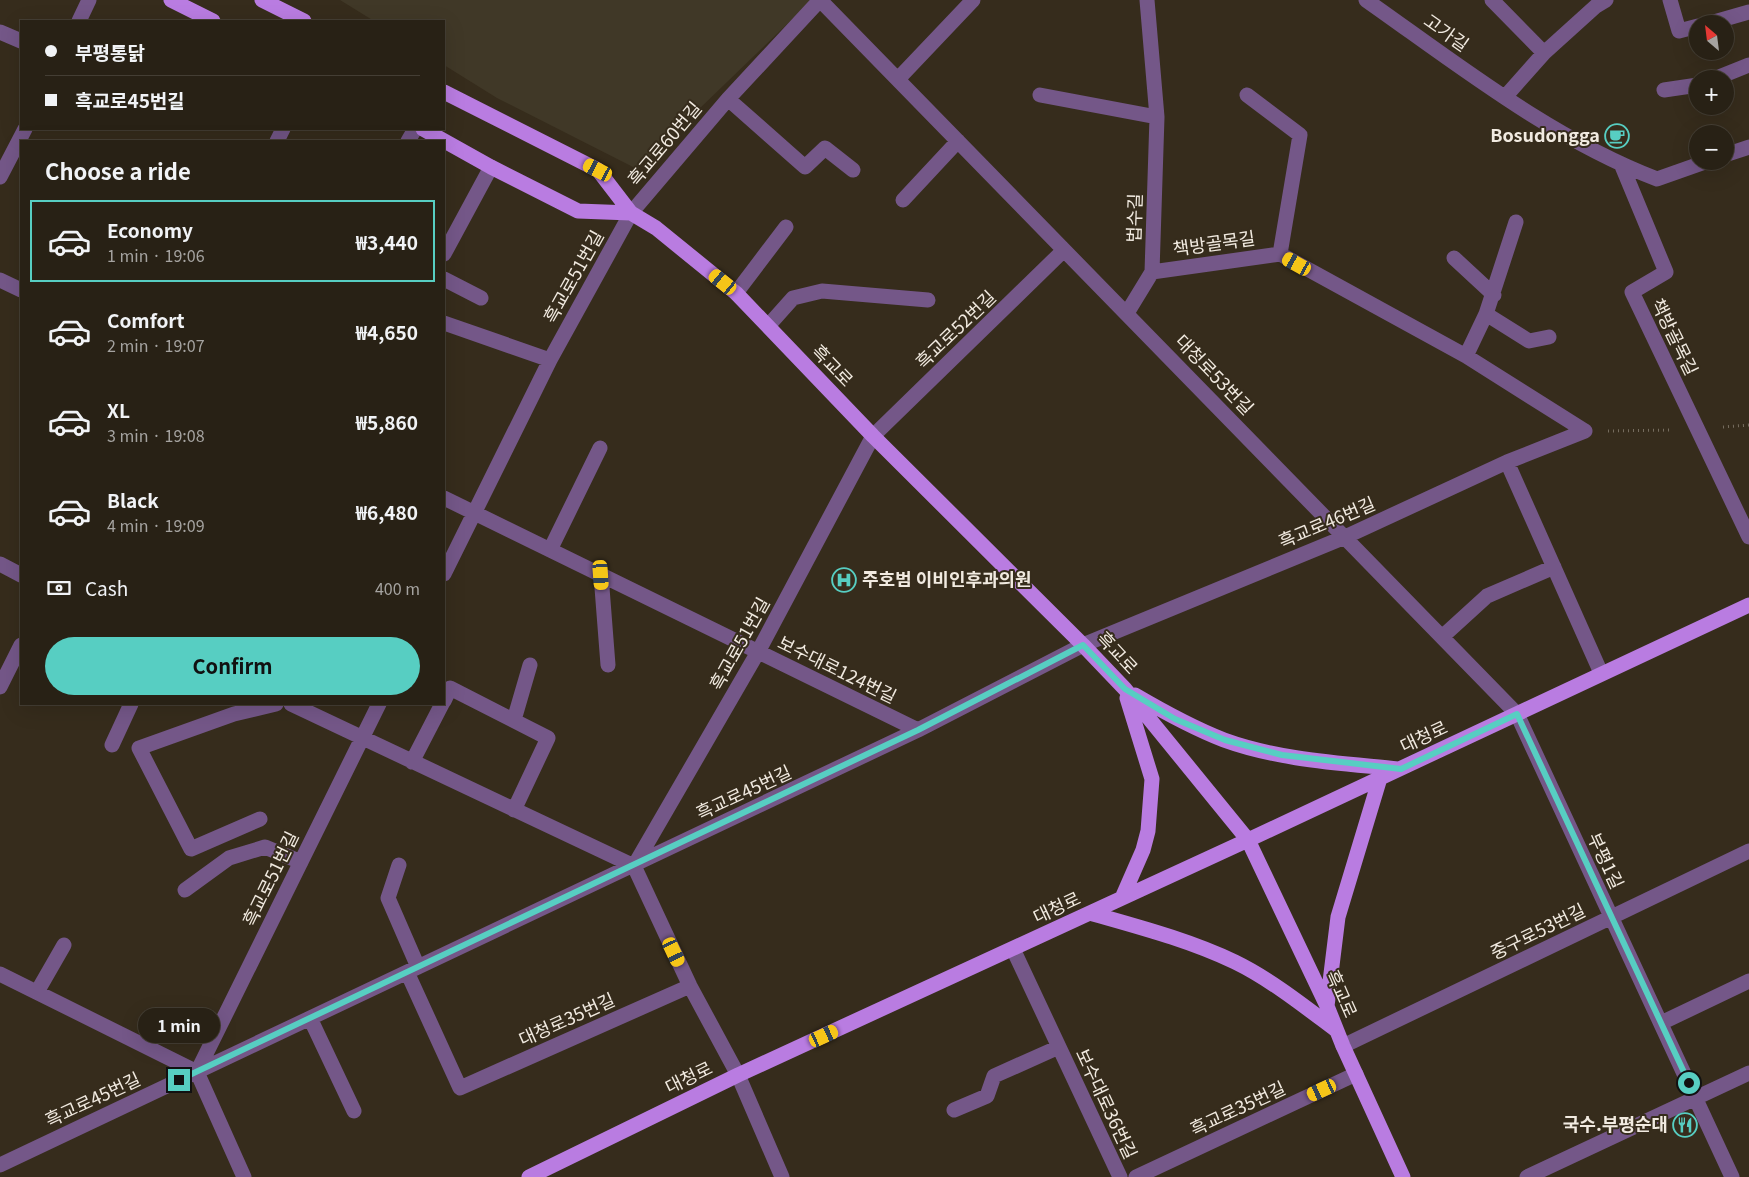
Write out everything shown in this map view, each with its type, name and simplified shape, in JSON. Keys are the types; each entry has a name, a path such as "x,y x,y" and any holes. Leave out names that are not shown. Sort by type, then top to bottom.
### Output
{"main road":[{"path":"171,0 211,20"},
{"path":"262,0 302,20"},
{"path":"445,93 598,170 631,213"},
{"name":"흑교로","path":"425,130 443,140"},
{"name":"흑교로","path":"445,141 578,211 631,213 656,228 736,293 873,436 1125,689 1248,840 1327,1006 1343,1046 1404,1177"},
{"name":"대청로","path":"529,1177 738,1074 1013,950 1749,605"},
{"path":"1125,689 1175,719 1225,740 1282,755 1401,769"},
{"path":"1122,898 1143,850 1148,831 1152,779 1125,689"},
{"path":"1327,1006 1338,917 1380,778"},
{"path":"1090,913 1172,936 1235,962 1293,997 1336,1030"}],"street":[{"path":"79,20 89,0"},
{"name":"대청로53번길","path":"820,0 1517,714"},
{"name":"흑교로60번길","path":"631,213 728,99 820,0"},
{"path":"898,80 972,0"},
{"name":"법수길","path":"1127,313 1152,272 1156,117 1147,0"},
{"name":"고가길","path":"1366,0 1504,97 1622,166 1657,179 1689,168"},
{"path":"1492,0 1544,53"},
{"path":"1670,0 1679,31 1689,28"},
{"path":"1504,97 1544,53 1598,2"},
{"path":"1734,16 1749,12"},
{"path":"0,32 20,41"},
{"path":"1734,71 1749,65"},
{"path":"1664,90 1689,86"},
{"path":"1040,95 1156,117"},
{"name":"책방골목길","path":"1248,95 1300,135 1280,254"},
{"name":"흑교로60번길","path":"728,99 805,167 825,148 853,170"},
{"path":"0,177 24,130"},
{"path":"903,200 958,141"},
{"path":"1734,152 1749,147"},
{"name":"책방골목길","path":"1622,166 1666,272 1632,292 1698,429"},
{"path":"445,252 491,167"},
{"name":"흑교로51번길","path":"445,572 550,360 631,213"},
{"path":"1466,356 1494,295 1516,222"},
{"path":"736,293 786,227"},
{"name":"흑교로52번길","path":"873,436 1064,250"},
{"name":"책방골목길","path":"1152,272 1280,254 1466,356 1585,431"},
{"path":"1454,258 1494,295"},
{"path":"0,280 20,290"},
{"path":"445,280 481,298"},
{"path":"768,326 793,298 822,290 928,300"},
{"path":"1486,314 1529,341 1549,337"},
{"path":"445,323 550,360"},
{"path":"1698,429 1749,538"},
{"name":"흑교로46번길","path":"1083,645 1345,537 1507,462 1585,431"},
{"name":"흑교로51번길","path":"634,866 758,652 873,436"},
{"path":"550,550 600,448"},
{"path":"1507,462 1601,673"},
{"name":"보수대로124번길","path":"445,498 918,730"},
{"path":"0,564 20,574"},
{"path":"1442,637 1487,596 1554,567"},
{"path":"601,575 608,666"},
{"name":"흑교로45번길","path":"0,1165 918,730 1083,645"},
{"path":"0,687 20,647"},
{"path":"514,720 530,665"},
{"path":"445,698 450,688 548,738 514,810"},
{"path":"112,745 131,705"},
{"path":"260,818 191,849 139,748 234,714 272,705"},
{"path":"293,705 634,866 690,986 738,1074 782,1177"},
{"name":"흑교로51번길","path":"197,1072 378,705"},
{"path":"412,762 441,705"},
{"name":"부평1길","path":"1517,714 1732,1177"},
{"path":"184,890 229,858 265,847 301,862"},
{"name":"중구로53번길","path":"1343,1046 1749,852"},
{"path":"399,865 388,898 413,970"},
{"path":"37,992 64,945"},
{"name":"보수대로36번길","path":"1013,950 1120,1177"},
{"name":"대청로35번길","path":"413,970 460,1088 690,986"},
{"path":"0,974 197,1072 244,1177"},
{"path":"1661,1023 1749,981"},
{"path":"310,1018 354,1111"},
{"name":"보수대로36번길","path":"954,1110 987,1096 994,1076 1059,1047"},
{"path":"1527,1177 1749,1073"},
{"name":"흑교로35번길","path":"1136,1177 1356,1074"}],"path":[{"path":"1585,431 1698,429 1749,425"}],"shaded area":[{"path":"340,0 812,0 637,169 497,98 445,66 445,20 372,20"}],"place":[{"name":"Bosudongga","path":"1617,136"},
{"name":"주호범 이비인후과의원","path":"844,580"},
{"name":"국수.부평순대","path":"1685,1125"}],"route":[{"path":"179,1080 918,730 1083,645 1125,689 1175,719 1225,740 1282,755 1401,769 1517,714 1689,1083"}]}
